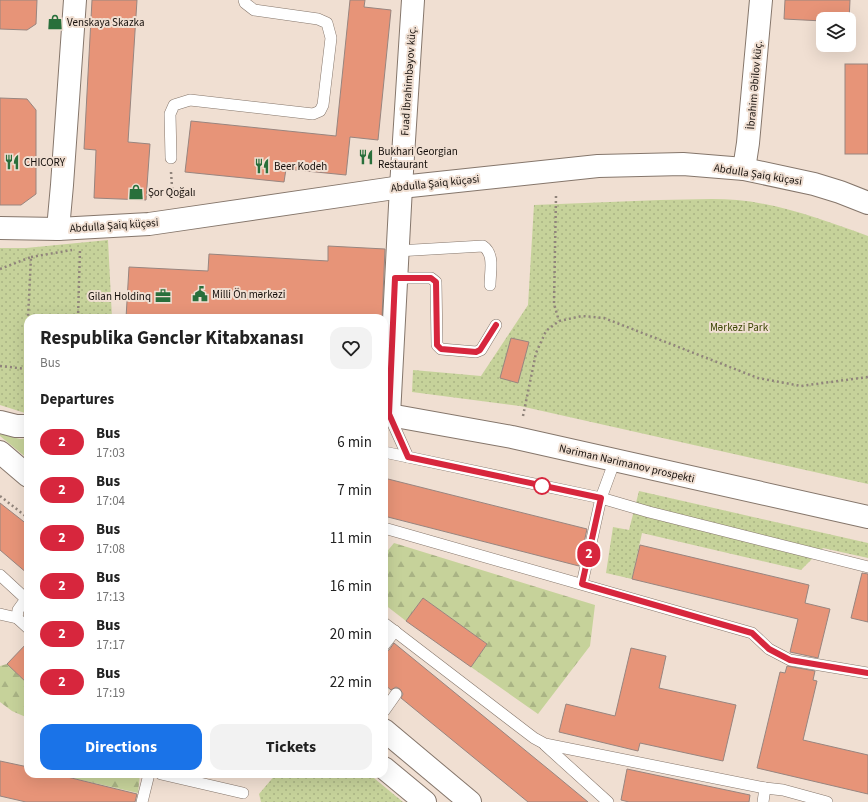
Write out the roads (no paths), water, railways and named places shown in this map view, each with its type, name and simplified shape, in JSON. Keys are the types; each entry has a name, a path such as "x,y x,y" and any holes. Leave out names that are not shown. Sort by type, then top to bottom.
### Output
{"main road":[{"path":"58,228 63,178 75,0"},
{"name":"Fuad İbrahimbəyov küç.","path":"388,384 413,0"},
{"name":"İbrahim Əbilov küç.","path":"744,169 748,143 761,0"},
{"name":"Abdulla Şaiq küçəsi","path":"0,228 58,228 149,224 400,187 598,166 683,164 744,169 814,184 868,203"},
{"name":"Nəriman Nərimanov prospekti","path":"388,414 512,437 868,517"},
{"path":"0,422 16,426 24,426"},
{"path":"0,452 24,473"},
{"path":"388,733 470,802"},
{"path":"388,771 425,802"}],"lane":[{"path":"171,158 170,114 174,105 190,100 313,114 320,111 323,105 331,38 327,23 318,19 254,10 245,3 244,0"},
{"path":"397,251 483,246 488,249 491,257 490,284"},
{"path":"395,278 431,278 436,282 437,345 441,349 476,352 480,350 496,325"},
{"path":"388,418 408,457"},
{"path":"388,453 601,498 649,512 868,567"},
{"path":"582,584 601,498 615,460"},
{"path":"388,529 752,633 769,649 790,660 868,673"},
{"path":"0,575 24,596"},
{"path":"17,618 18,610 24,603"},
{"path":"0,614 17,618 24,624"},
{"path":"388,626 395,631 424,661 534,738 545,744 608,802"},
{"path":"388,641 395,631"},
{"path":"388,705 396,694"},
{"path":"545,744 765,788 783,790 827,802"},
{"path":"142,802 148,778"},
{"path":"178,778 242,793"},
{"path":"763,802 765,788"}],"place":[{"name":"Venskaya Skazka","path":"55,22"},
{"name":"Bukhari Georgian Restaurant","path":"366,157"},
{"name":"CHICORY","path":"12,162"},
{"name":"Beer Kodeh","path":"262,166"},
{"name":"Şor Qoğalı","path":"136,192"},
{"name":"Milli Ön mərkəzi","path":"200,294"},
{"name":"Gilan Holdinq","path":"163,296"}],"park label":[{"name":"Mərkəzi Park","path":"739,327"}]}
